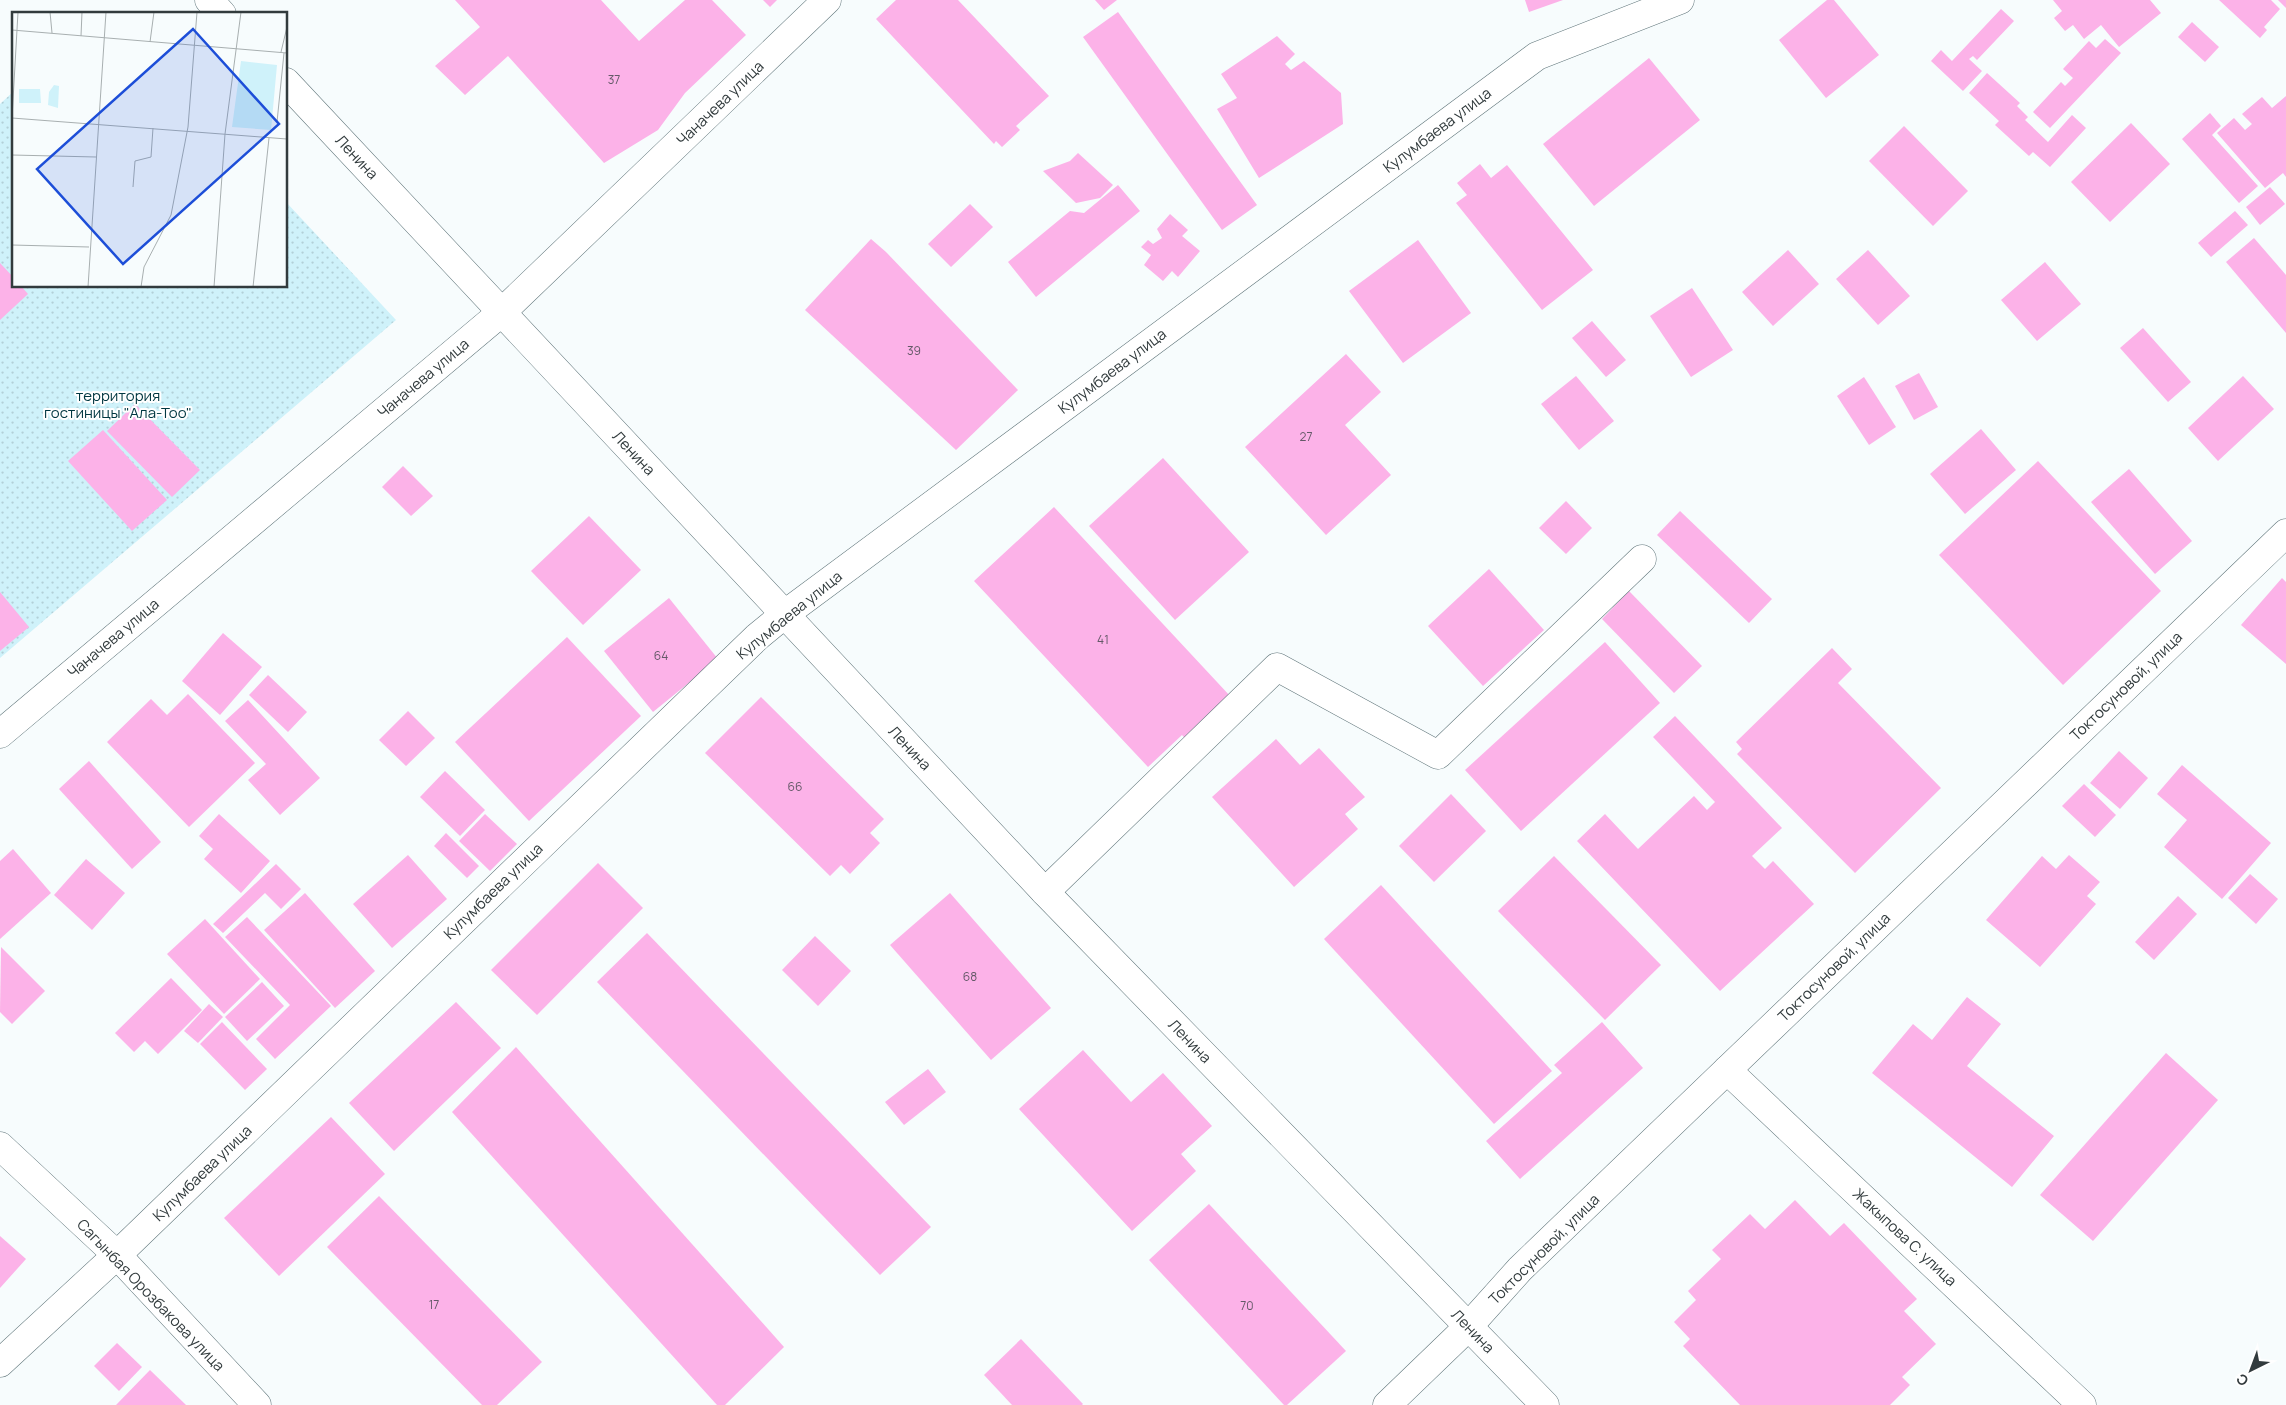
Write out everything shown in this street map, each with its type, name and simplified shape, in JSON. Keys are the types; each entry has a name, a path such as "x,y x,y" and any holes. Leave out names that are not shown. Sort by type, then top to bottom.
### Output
{"street":[{"path":"209,0 220,12"},
{"name":"Чаначева улица","path":"0,734 502,312 827,0"},
{"name":"Кулумбаева улица","path":"0,1363 117,1255 757,637 784,614 1537,56 1680,0"},
{"name":"Ленина","path":"288,84 1045,892 1545,1405"},
{"name":"Токтосуновой, улица","path":"1387,1405 1468,1327 1520,1269 2286,533"},
{"path":"1045,892 1277,667 1438,755 1642,559"},
{"name":"Жакыпова С. улица","path":"1727,1070 2082,1405"},
{"name":"Сагынбая Орозбакова улица","path":"0,1146 117,1255 257,1405"}],"green space":[{"name":"территория гостиницы \"Ала-Тоо\"","path":"12,93 12,288 288,288 288,204 396,320 0,658 0,104"}],"building":[{"path":"455,0 601,0 639,41 685,0 712,0 746,35 685,93 658,130 604,163 508,56 465,95 435,66 480,27"},
{"path":"763,0 777,0 770,7"},
{"path":"896,0 958,0 1049,96 1016,126 1020,130 1002,147 996,141 994,144 876,19"},
{"path":"1095,0 1117,0 1104,10"},
{"path":"1525,0 1563,0 1529,12"},
{"path":"1827,0 1834,0 1879,55 1826,98 1779,40"},
{"path":"2053,0 2150,0 2161,13 2119,47 2101,25 2084,39 2073,25 2065,31 2054,18 2062,11"},
{"path":"2219,0 2271,0 2280,9 2264,27 2267,30 2260,38"},
{"path":"2278,0 2286,0 2286,8"},
{"path":"2001,9 2014,21 1977,60 1973,56 1969,59 1982,71 1963,91 1931,61 1941,50 1952,61"},
{"path":"1118,12 1257,205 1222,230 1083,37"},
{"path":"2192,22 2219,47 2205,62 2178,37"},
{"path":"1277,36 1295,54 1285,64 1291,70 1304,61 1341,93 1343,124 1259,178 1217,109 1237,98 1221,74"},
{"path":"2105,39 2121,53 2050,128 2033,112 2061,82 2065,86 2073,78 2063,69 2089,41 2096,48"},
{"path":"1649,58 1700,120 1594,206 1543,144"},
{"path":"1987,73 2020,103 2017,106 2028,117 2025,120 2048,142 2072,115 2086,128 2050,167 2033,152 2029,156 1995,125 1999,121 1969,93"},
{"path":"2286,96 2286,177 2283,173 2265,188 2217,133 2234,118 2245,130 2252,124 2242,114 2262,97 2272,108"},
{"path":"2210,113 2221,126 2212,135 2258,186 2239,203 2182,139"},
{"path":"2131,123 2170,164 2110,222 2071,182"},
{"path":"1904,126 1968,191 1933,226 1869,161"},
{"path":"1078,153 1113,185 1100,198 1076,203 1043,171 1070,161"},
{"path":"1480,164 1491,178 1507,165 1593,270 1542,310 1456,203 1467,195 1457,183"},
{"path":"1118,185 1140,211 1036,297 1008,262 1070,211 1084,213"},
{"path":"2270,187 2285,204 2260,225 2246,207"},
{"path":"970,204 993,227 951,267 928,244"},
{"path":"2235,211 2248,225 2211,257 2198,243"},
{"path":"1170,214 1188,230 1182,236 1200,251 1178,277 1172,271 1163,281 1144,265 1151,255 1141,247 1148,240 1153,244 1162,238 1157,229"},
{"path":"2254,238 2286,275 2286,333 2226,262"},
{"path":"871,239 886,252 1018,390 956,450 805,310"},
{"path":"1418,240 1471,313 1403,363 1349,291"},
{"path":"1788,250 1819,284 1773,326 1742,292"},
{"path":"1868,250 1910,296 1878,325 1836,279"},
{"path":"2045,262 2081,304 2037,341 2001,300"},
{"path":"0,263 12,276 12,288 23,288 28,294 0,320"},
{"path":"1692,288 1733,350 1691,377 1650,316"},
{"path":"1592,321 1626,360 1606,377 1572,338"},
{"path":"2143,328 2191,382 2168,402 2120,348"},
{"path":"1346,354 1381,392 1345,425 1391,475 1326,535 1245,447"},
{"path":"1919,373 1938,407 1914,420 1895,386"},
{"path":"1576,376 1614,421 1579,450 1541,404"},
{"path":"2243,376 2274,409 2218,461 2188,428"},
{"path":"1864,377 1896,427 1869,445 1837,396"},
{"path":"135,404 200,470 172,497 107,431"},
{"path":"1981,429 2016,470 1965,514 1930,474"},
{"path":"103,430 167,500 132,531 68,461"},
{"path":"1163,458 1249,552 1175,620 1089,526"},
{"path":"2038,461 2161,591 2063,685 1939,555"},
{"path":"403,466 433,496 411,516 382,487"},
{"path":"2129,469 2192,541 2155,574 2091,502"},
{"path":"1566,501 1592,528 1566,554 1539,528"},
{"path":"1054,507 1231,697 1189,743 1182,735 1148,767 974,581"},
{"path":"1680,511 1772,599 1749,623 1657,535"},
{"path":"589,516 641,570 583,625 531,571"},
{"path":"1489,569 1544,630 1483,686 1428,626"},
{"path":"2282,578 2286,582 2286,664 2241,625"},
{"path":"1629,591 1702,666 1674,693 1602,619"},
{"path":"0,592 29,627 0,651"},
{"path":"669,598 718,659 653,712 604,651"},
{"path":"223,633 262,667 220,715 182,681"},
{"path":"567,637 641,716 529,821 455,742"},
{"path":"1605,642 1660,703 1521,831 1465,770"},
{"path":"1832,648 1852,669 1838,683 1941,788 1855,873 1737,754 1742,749 1736,742"},
{"path":"268,675 307,712 288,732 249,695"},
{"path":"188,694 255,763 189,827 107,742 151,699 167,715"},
{"path":"761,697 884,819 870,833 880,843 850,874 841,865 830,876 705,753"},
{"path":"248,700 320,778 280,815 248,780 266,764 225,721"},
{"path":"408,711 435,738 406,766 379,740"},
{"path":"1675,716 1782,828 1752,856 1765,869 1773,861 1814,904 1720,991 1577,841 1605,814 1638,849 1694,796 1707,810 1715,802 1653,737"},
{"path":"1276,739 1300,765 1319,748 1365,797 1345,814 1358,829 1294,887 1212,797"},
{"path":"2119,751 2148,778 2120,809 2090,783"},
{"path":"89,761 161,842 132,869 59,789"},
{"path":"2182,765 2271,843 2222,899 2164,847 2187,820 2157,794"},
{"path":"445,771 485,810 460,836 420,797"},
{"path":"2084,784 2116,815 2095,837 2062,806"},
{"path":"1451,794 1486,831 1434,882 1399,846"},
{"path":"219,814 270,861 241,893 204,859 213,849 199,836"},
{"path":"485,814 517,844 490,871 459,841"},
{"path":"446,833 479,866 467,878 434,846"},
{"path":"13,849 51,893 0,939 0,861"},
{"path":"408,855 447,899 392,948 353,904"},
{"path":"2069,855 2100,882 2087,896 2096,904 2040,967 1986,920 2042,856 2056,869"},
{"path":"1554,856 1661,965 1605,1020 1498,911"},
{"path":"86,859 125,893 92,930 54,895"},
{"path":"598,863 643,908 537,1015 491,970"},
{"path":"276,864 301,889 281,909 265,893 223,933 213,924"},
{"path":"2250,874 2278,899 2256,924 2228,898"},
{"path":"1381,885 1552,1071 1494,1124 1324,939"},
{"path":"305,893 375,971 335,1008 264,930"},
{"path":"950,893 1051,1008 991,1060 890,945"},
{"path":"2178,896 2197,914 2154,960 2135,942"},
{"path":"247,917 331,1006 275,1059 256,1039 290,1005 225,937"},
{"path":"205,919 260,979 224,1014 167,954"},
{"path":"647,933 931,1227 880,1275 597,982"},
{"path":"815,936 851,971 818,1006 782,970"},
{"path":"1,947 45,991 12,1024 0,1012"},
{"path":"171,978 202,1010 158,1054 145,1041 134,1052 115,1033"},
{"path":"262,982 284,1006 247,1041 225,1017"},
{"path":"1967,997 2001,1024 1967,1066 2054,1136 2012,1187 1872,1073 1913,1024 1932,1040"},
{"path":"456,1002 501,1048 394,1151 349,1103"},
{"path":"209,1004 223,1017 198,1043 184,1031"},
{"path":"222,1022 267,1069 245,1090 200,1044"},
{"path":"1602,1022 1643,1068 1520,1179 1486,1141 1562,1073 1554,1065"},
{"path":"516,1047 784,1347 725,1405 717,1405 452,1112"},
{"path":"1083,1050 1131,1102 1163,1073 1212,1126 1181,1154 1196,1171 1132,1231 1019,1109"},
{"path":"2166,1053 2218,1100 2093,1241 2040,1195"},
{"path":"928,1069 946,1092 904,1125 885,1102"},
{"path":"331,1117 385,1174 279,1276 224,1218"},
{"path":"379,1196 542,1362 497,1405 482,1405 327,1247"},
{"path":"1795,1200 1830,1236 1844,1223 1917,1299 1904,1311 1936,1344 1902,1377 1910,1385 1890,1405 1740,1405 1683,1346 1690,1339 1674,1322 1696,1300 1688,1291 1721,1259 1712,1250 1750,1214 1765,1229"},
{"path":"1209,1204 1346,1351 1287,1405 1284,1405 1149,1260"},
{"path":"0,1236 26,1259 0,1288"},
{"path":"1021,1339 1082,1405 1012,1405 984,1375"},
{"path":"117,1343 142,1367 119,1391 94,1366"},
{"path":"150,1370 186,1405 116,1405"}]}
